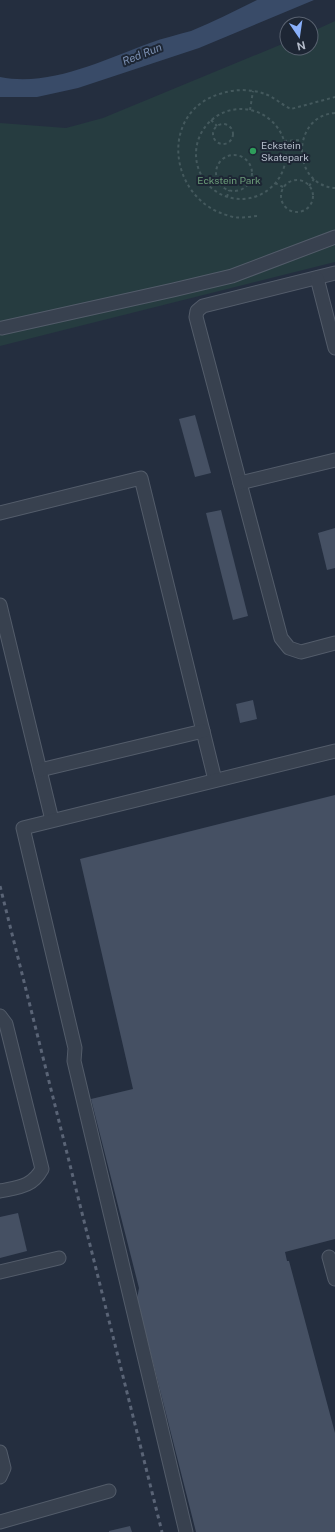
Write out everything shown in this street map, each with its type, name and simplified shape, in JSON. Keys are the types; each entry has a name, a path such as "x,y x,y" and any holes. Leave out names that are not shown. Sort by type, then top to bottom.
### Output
{"lane":[{"path":"2,328 232,276 335,237"},
{"path":"335,273 203,306 197,310 196,317 281,638 289,648 301,652 335,643"},
{"path":"317,278 335,348"},
{"path":"240,483 335,460"},
{"path":"0,512 141,478 215,780"},
{"path":"0,605 52,820"},
{"path":"40,770 202,731"},
{"path":"186,1532 74,1060 76,1048 23,828 335,751"},
{"path":"0,1016 6,1024 42,1169 37,1179 26,1185 0,1191"},
{"path":"329,1257 335,1278"},
{"path":"0,1272 59,1258"},
{"path":"0,1452 4,1468 0,1477"},
{"path":"0,1522 109,1492"}],"path":[{"path":"257,216 230,217 200,202 189,187 178,161 178,141 181,129 188,115 198,105 215,95 235,90 265,94 291,109 335,97"},
{"path":"250,110 253,92"},
{"path":"237,109 250,110 265,116 276,125 284,141 286,152 285,166 269,190 256,197 241,200 227,197 212,190 202,178 196,164 196,149 200,134 211,120 222,113 237,109"},
{"path":"335,113 318,118 309,127 302,140 301,150 303,163 309,174 314,179 330,188 335,188"},
{"path":"211,120 217,126"},
{"path":"223,124 230,126 233,132 230,141 221,144 216,140 214,131 217,126 223,124"},
{"path":"284,141 302,140"},
{"path":"230,155 242,156 250,164 252,176 246,186 241,189 229,190 220,184 217,178 217,167 224,158 230,155"},
{"path":"309,186 314,179"},
{"path":"298,180 309,186 312,192 312,202 309,206 300,211 294,211 285,206 281,196 283,187 288,182 298,180"},
{"path":"275,183 283,187"},
{"path":"227,197 229,190"}],"green space":[{"name":"Eckstein Park","path":"335,21 335,262 0,346 0,123 66,128 103,118 279,45 279,56 319,56 319,28"}],"water":[{"name":"Red Run","path":"257,0 314,0 199,48 78,88 37,97 0,97 0,77 19,79 38,78 76,70 155,41 191,31"}],"building":[{"path":"195,415 211,473 195,477 179,419"},
{"path":"221,510 248,616 233,620 206,513"},
{"path":"335,528 335,568 327,570 318,533"},
{"path":"253,700 257,719 240,723 236,704"},
{"path":"335,795 335,1239 285,1252 287,1261 289,1261 335,1433 335,1532 196,1532 137,1299 139,1288 91,1099 133,1089 80,859"},
{"path":"18,1213 27,1251 0,1258 0,1217"},
{"path":"130,1526 132,1532 109,1532 109,1531"}],"railway":[{"path":"0,886 162,1532"}],"place":[{"name":"Eckstein Skatepark","path":"253,151"}]}
